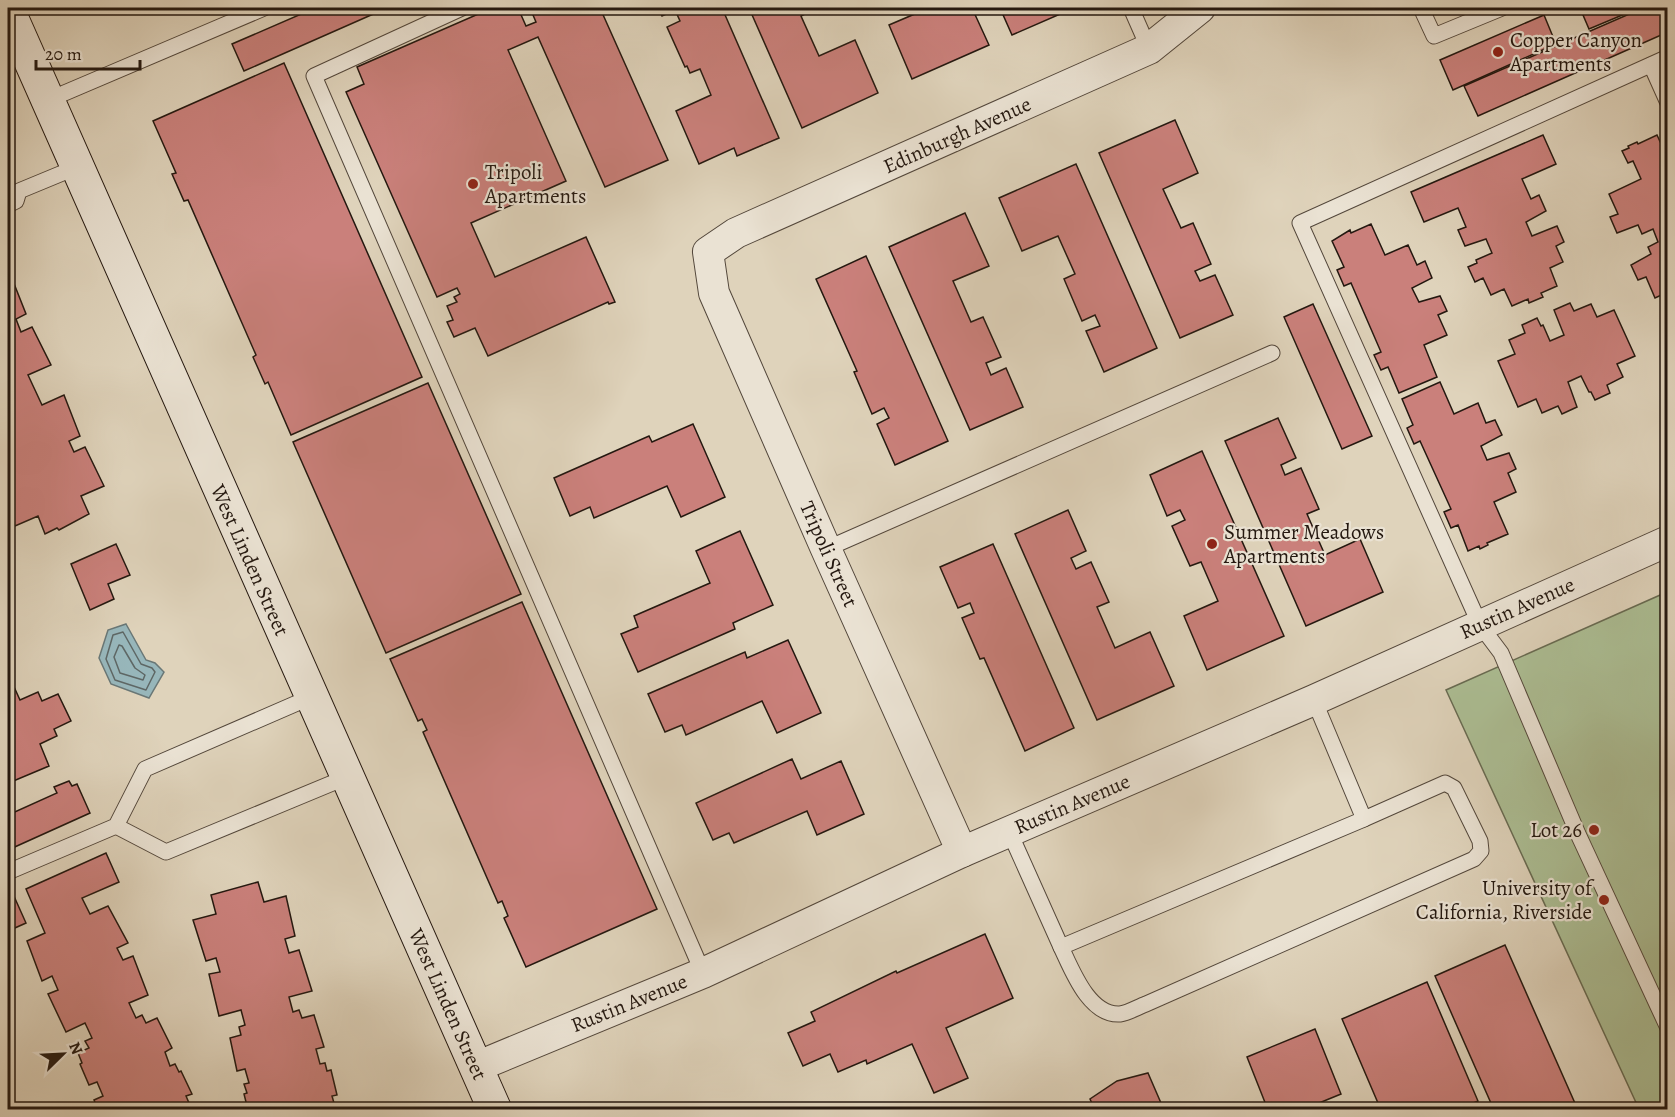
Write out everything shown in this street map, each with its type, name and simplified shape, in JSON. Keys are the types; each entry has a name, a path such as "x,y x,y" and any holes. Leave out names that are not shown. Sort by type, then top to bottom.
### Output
{"street":[{"name":"Edinburgh Avenue","path":"708,252 736,233 1149,49 1200,8"},
{"name":"West Linden Street","path":"8,10 495,1110"},
{"name":"Tripoli Street","path":"708,252 714,293 962,852"},
{"name":"Rustin Avenue","path":"476,1067 703,973 962,852 1314,700 1668,541"}],"lane":[{"path":"48,100 264,8"},
{"path":"462,8 314,76 703,973"},
{"path":"1131,8 1149,49"},
{"path":"1421,8 1434,36 1502,8"},
{"path":"1668,57 1300,223 1480,624 1501,653 1578,834 1668,1028"},
{"path":"1651,65 1668,103"},
{"path":"8,205 16,201 13,188 77,167"},
{"path":"826,549 1272,354"},
{"path":"8,872 116,826 145,770 311,697"},
{"path":"1314,700 1364,819"},
{"path":"116,826 166,852 346,777"},
{"path":"1009,831 1061,947 1083,991 1101,1010 1120,1014 1474,859 1481,851 1480,841 1454,788 1445,783 1061,947"}],"green space":[{"name":"University of California, Riverside","path":"1667,592 1667,1109 1639,1109 1446,690"}],"water":[{"path":"126,624 146,660 155,663 164,672 149,698 111,684 99,658 108,630"}],"building":[{"path":"315,8 387,8 244,71 232,44"},
{"name":"Tripoli Apartments","path":"492,8 518,8 526,26 536,22 530,8 600,8 668,160 605,187 538,37 508,50 566,181 471,223 495,277 586,237 615,302 609,304 608,302 488,356 475,328 454,337 447,322 453,320 447,306 457,302 454,297 460,294 457,288 437,297 346,92 364,84 357,67"},
{"path":"658,8 722,8 779,138 737,156 734,148 699,164 676,111 711,95 700,69 690,73 687,66 685,67 667,27 680,21 675,10 662,16"},
{"path":"749,8 811,8 813,10 801,16 819,56 855,40 878,93 802,128"},
{"path":"923,8 972,8 989,45 912,79 889,25 924,10"},
{"path":"1000,8 1074,8 1012,35"},
{"name":"Copper Canyon Apartments","path":"1580,8 1639,8 1589,29"},
{"path":"1643,8 1668,8 1668,32 1478,116 1464,86"},
{"name":"Copper Canyon Apartments","path":"1544,15 1556,44 1453,90 1440,60"},
{"path":"284,63 422,377 291,435 268,382 265,384 253,357 256,355 188,200 184,201 172,174 176,173 153,121"},
{"path":"1175,120 1198,173 1163,189 1181,228 1193,223 1211,264 1195,271 1200,281 1215,275 1233,315 1180,338 1099,153"},
{"path":"1543,135 1556,164 1522,179 1531,199 1539,195 1546,211 1526,222 1532,236 1557,226 1564,242 1556,246 1563,262 1550,268 1557,286 1541,293 1543,297 1529,303 1528,299 1512,306 1504,289 1491,295 1483,278 1475,282 1468,267 1477,263 1476,260 1492,253 1486,239 1465,246 1458,230 1466,227 1458,208 1424,222 1411,192"},
{"path":"1657,135 1668,159 1668,292 1655,298 1646,277 1638,280 1631,265 1651,254 1648,247 1658,242 1653,229 1642,234 1638,225 1617,233 1610,217 1618,214 1609,194 1641,179 1633,161 1628,163 1622,151 1629,148 1628,146"},
{"path":"1076,164 1157,348 1104,372 1086,331 1100,326 1095,315 1082,321 1064,279 1075,274 1058,236 1022,251 999,198"},
{"path":"965,213 989,266 953,281 971,322 983,317 1001,357 986,363 991,375 1006,368 1023,407 970,430 889,247"},
{"path":"1371,224 1385,255 1408,245 1417,265 1425,261 1432,278 1412,288 1419,302 1440,296 1447,311 1438,315 1447,335 1424,345 1437,377 1399,393 1388,367 1381,370 1374,355 1381,352 1351,283 1344,286 1337,270 1344,267 1332,241 1350,230 1351,233"},
{"path":"866,256 948,441 895,465 877,424 889,418 884,408 872,414 854,372 857,371 816,279"},
{"path":"11,276 26,314 16,319 21,332 32,327 51,365 28,375 42,405 64,395 80,436 69,441 74,452 85,447 104,486 81,496 89,514 59,530 57,528 45,534 38,516 15,526 8,509 8,483 10,481 8,475 8,277"},
{"path":"1570,303 1574,311 1591,304 1597,317 1614,310 1635,356 1617,364 1623,377 1607,385 1610,393 1595,400 1581,376 1568,382 1577,407 1562,414 1558,406 1542,413 1536,399 1518,407 1498,361 1515,354 1509,340 1525,333 1522,325 1537,318 1550,341 1564,335 1554,310"},
{"path":"1313,304 1372,436 1342,449 1284,317"},
{"path":"1440,382 1454,414 1478,403 1486,423 1495,420 1502,435 1481,446 1487,460 1509,453 1516,469 1508,473 1516,492 1494,502 1508,534 1487,543 1488,545 1480,549 1479,546 1468,551 1458,525 1451,528 1444,512 1451,509 1420,441 1414,444 1407,428 1413,425 1402,399"},
{"path":"428,383 521,594 386,653 293,442"},
{"path":"1278,418 1296,458 1281,465 1285,475 1301,468 1319,509 1307,514 1325,555 1360,539 1383,592 1306,626 1225,441"},
{"path":"693,424 725,497 681,517 667,486 594,518 590,507 570,516 554,478 649,436 652,442"},
{"name":"Summer Meadows Apartments","path":"1202,451 1284,636 1207,670 1184,616 1218,601 1201,562 1190,566 1172,526 1185,520 1180,510 1167,516 1150,475"},
{"path":"1068,510 1086,551 1071,558 1076,569 1091,562 1109,602 1097,607 1115,648 1150,632 1174,686 1097,720 1015,534"},
{"path":"740,531 773,605 733,623 735,629 638,672 621,634 638,627 634,616 710,583 696,551"},
{"path":"116,544 130,575 108,584 114,599 90,610 71,564"},
{"path":"993,544 1074,728 1025,751 984,658 980,659 962,618 974,613 970,603 958,608 940,567"},
{"path":"522,602 657,909 526,967 504,918 508,916 502,901 498,903 423,732 427,730 422,719 418,721 390,659"},
{"path":"788,640 821,713 777,733 762,701 686,735 682,725 665,732 648,694 745,652 747,658"},
{"path":"10,678 20,700 38,692 42,701 58,694 71,721 54,729 57,736 40,744 49,766 11,782 8,775 8,679"},
{"path":"792,759 801,779 841,761 864,814 817,835 807,811 734,843 729,833 713,840 696,803"},
{"path":"69,781 72,786 77,784 90,813 8,850 8,815 57,793 54,787"},
{"path":"106,853 119,882 82,898 90,914 108,906 128,943 117,948 123,960 133,956 148,995 129,1003 136,1018 142,1015 146,1023 157,1018 172,1048 165,1052 170,1066 175,1064 179,1072 181,1071 192,1094 186,1096 189,1103 175,1110 98,1110 94,1100 103,1096 97,1082 89,1085 78,1053 89,1048 85,1041 92,1038 85,1023 66,1032 48,994 58,990 52,976 42,981 27,941 45,933 26,889"},
{"path":"258,882 264,902 286,896 295,936 285,939 289,953 299,950 312,991 289,997 293,1012 299,1010 302,1018 314,1015 324,1047 316,1049 320,1064 325,1063 327,1071 331,1070 337,1095 332,1096 334,1103 317,1107 315,1110 248,1110 244,1084 249,1083 245,1069 237,1071 230,1038 241,1035 239,1027 245,1025 241,1010 219,1016 209,974 220,972 216,958 206,961 193,920 216,914 211,895"},
{"path":"13,894 26,923 8,931 8,897"},
{"path":"985,934 1013,998 946,1028 968,1078 934,1093 912,1044 867,1064 866,1060 838,1072 830,1054 803,1066 788,1033 815,1021 811,1012 896,971 897,973"},
{"path":"1505,945 1578,1110 1494,1110 1435,976"},
{"path":"1427,982 1478,1101 1458,1110 1381,1110 1342,1019"},
{"path":"1315,1029 1341,1094 1302,1110 1268,1110 1247,1057"},
{"path":"1148,1073 1164,1110 1095,1110 1090,1099 1117,1081"}],"place":[{"name":"Copper Canyon Apartments","path":"1498,52"},
{"name":"Tripoli Apartments","path":"473,184"},
{"name":"Summer Meadows Apartments","path":"1212,544"},
{"name":"Lot 26","path":"1594,830"},
{"name":"University of California, Riverside","path":"1604,900"}]}
